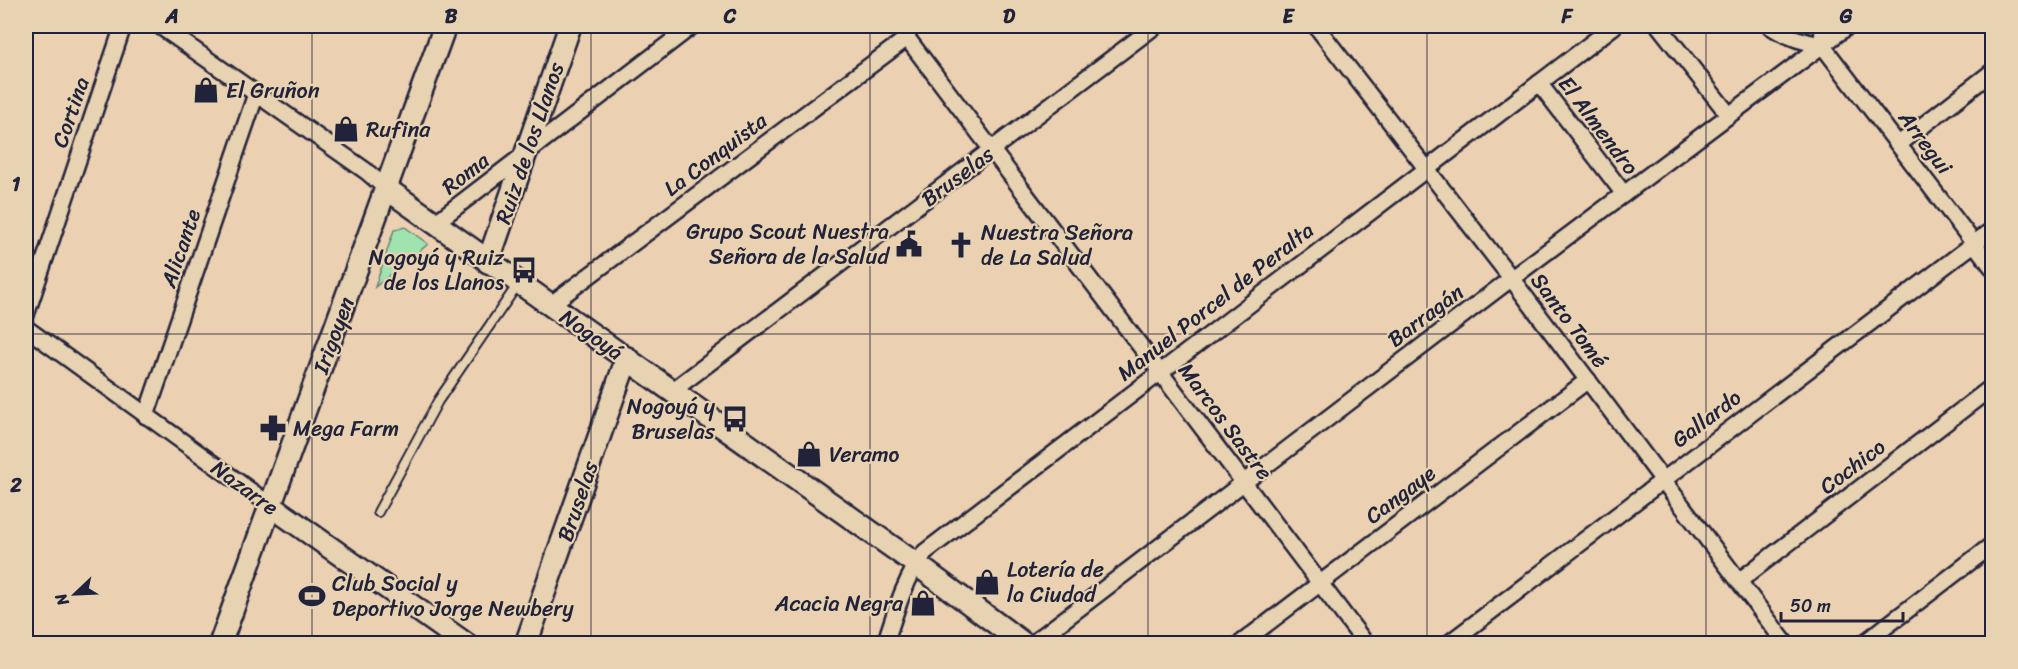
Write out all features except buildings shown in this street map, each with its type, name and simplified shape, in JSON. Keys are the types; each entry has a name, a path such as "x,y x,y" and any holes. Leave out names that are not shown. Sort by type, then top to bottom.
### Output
{"street":[{"name":"Cortina","path":"26,315 123,26"},
{"name":"Nogoyá","path":"160,26 366,171 387,189 488,262 916,564 1024,644"},
{"name":"Irigoyen","path":"220,644 445,26"},
{"name":"Ruiz de los Llanos","path":"488,262 570,26"},
{"name":"Roma","path":"435,223 692,26"},
{"name":"Bruselas","path":"672,391 1155,26"},
{"name":"Santo Tomé","path":"1316,26 1511,278 1786,644"},
{"name":"Manuel Porcel de Peralta","path":"885,644 916,564 925,552 1425,168 1614,26"},
{"path":"1659,26 1729,115"},
{"path":"1770,26 1788,37 1822,45 1823,26"},
{"name":"Barragán","path":"1032,644 1511,278 1848,26"},
{"name":"Marcos Sastre","path":"902,32 1366,644"},
{"name":"La Conquista","path":"550,305 902,32"},
{"name":"Arregui","path":"1822,45 1992,267"},
{"path":"1899,144 1992,72"},
{"name":"El Almendro","path":"1539,83 1624,194"},
{"name":"Alicante","path":"146,416 256,94"},
{"name":"Gallardo","path":"1448,644 1992,230"},
{"name":"Nazarre","path":"26,328 270,506 466,644"},
{"name":"Bruselas","path":"526,644 627,358"},
{"name":"Cangaye","path":"1240,644 1588,380"},
{"name":"Cochico","path":"1739,581 1992,387"},
{"path":"1863,644 1992,545"}],"lane":[{"path":"378,512 438,400 519,283"}],"green space":[{"path":"1779,26 1815,26 1812,31 1802,35"},
{"path":"405,227 428,244 375,287 394,230"}],"place":[{"name":"El Gruñon","path":"206,90"},
{"name":"Rufina","path":"346,129"},
{"name":"Grupo Scout Nuestra Señora de la Salud","path":"909,244"},
{"name":"Nuestra Señora de La Salud","path":"961,245"},
{"name":"Nogoyá y Ruiz de los Llanos","path":"524,270"},
{"name":"Nogoyá y Bruselas","path":"735,419"},
{"name":"Mega Farm","path":"273,428"},
{"name":"Veramo","path":"809,454"},
{"name":"Lotería de la Ciudad","path":"987,582"},
{"name":"Club Social y Deportivo Jorge Newbery","path":"312,596"},
{"name":"Acacia Negra","path":"923,603"}]}
